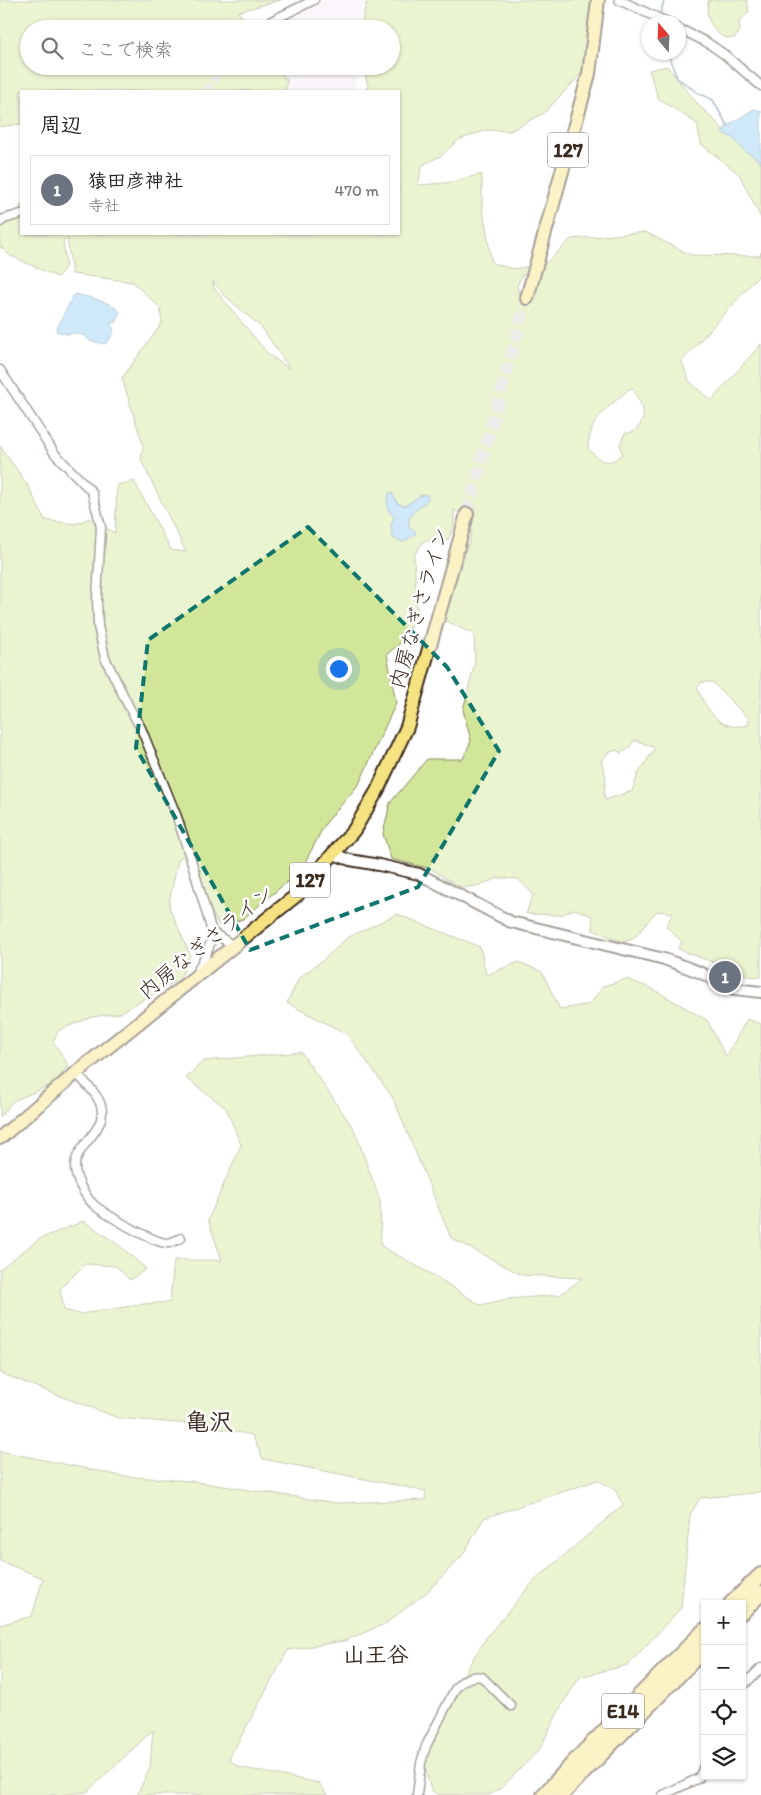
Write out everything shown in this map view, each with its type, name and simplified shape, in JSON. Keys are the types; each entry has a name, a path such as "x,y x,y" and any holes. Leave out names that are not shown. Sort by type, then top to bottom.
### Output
{"highway":[{"name":"127","path":"527,298 589,74 598,0"},
{"name":"内房なぎさライン","path":"0,1138 76,1073 298,894 354,830 377,791 407,727 467,514"},
{"path":"735,1600 761,1575"},
{"path":"746,1608 761,1593"},
{"name":"E14","path":"544,1795 586,1749 701,1634"},
{"name":"E14","path":"561,1795 701,1652"}],"street":[{"path":"273,20 314,0"},
{"path":"619,0 652,15"},
{"path":"686,32 708,43 725,55 761,86"},
{"path":"0,222 20,214"},
{"path":"0,370 55,454 92,492 101,526 96,599 98,626 105,658 141,728 177,817 212,932 212,938 193,979"},
{"path":"333,854 350,860 419,874 511,922 664,959 699,972 734,989 761,992"},
{"path":"212,932 234,946"},
{"path":"76,1073 97,1097 102,1113 98,1125 76,1160 75,1169 84,1193 94,1204 145,1236 165,1244 172,1243 181,1238"},
{"path":"746,1683 761,1668"},
{"path":"417,1795 421,1763 426,1746 454,1689 461,1681 477,1676 482,1677 510,1706"},
{"path":"663,1795 699,1778 701,1773"}],"highlighted area":[{"path":"308,527 447,667 499,751 418,887 250,950 136,748 148,640"}],"shaded area":[{"path":"325,0 366,0 363,3 358,20 285,20 307,12"},
{"path":"283,75 358,75 354,90 285,90 287,79 283,77"}],"green space":[{"path":"0,0 281,0 237,12 246,20 20,20 20,75 283,75 283,77 287,79 285,90 20,90 20,124 0,127"},
{"path":"371,0 592,0 585,70 544,113 510,131 487,130 458,140 441,156 422,165 418,185 446,183 482,174 482,205 492,263 513,269 530,266 529,274 522,275 517,286 519,294 530,297 540,269 571,239 645,232 691,255 760,256 761,252 761,273 682,361 689,381 711,401 761,344 761,977 749,976 678,949 682,942 666,926 673,913 656,912 633,939 623,942 593,930 592,916 575,909 561,915 526,914 533,894 518,879 499,878 476,886 462,888 431,869 391,859 383,834 390,803 427,759 463,759 471,741 463,710 475,663 474,634 441,619 470,540 474,515 462,514 454,510 454,526 448,540 424,541 414,555 417,611 407,638 387,654 396,703 359,784 325,824 301,870 243,919 219,926 182,856 178,860 169,902 170,909 190,955 180,979 120,1013 92,1017 59,1030 53,1041 68,1065 56,1083 13,1101 0,1117 0,446 27,484 45,520 75,524 90,518 115,533 117,485 134,481 171,550 186,552 141,460 143,445 122,378 162,323 160,308 133,282 72,274 67,238 63,240 66,267 57,277 9,255 0,246 0,228 18,212 20,207 20,235 400,235 400,90 366,90 368,86 365,75 400,75 400,20 362,20 366,4","holes":["213,281 223,294 262,328 290,369 268,354 214,288","633,388 642,407 642,420 634,431 625,433 620,444 622,454 612,461 604,461 588,448 592,428 607,408 629,389","392,493 397,503 405,506 424,494 425,503 413,513 408,523 409,527 415,531 391,524 394,519 388,496","702,682 712,682 749,719 748,725 729,725 716,718 710,712 697,688","635,740 655,748 638,774 632,791 605,800 606,776 601,761 608,753 616,750 621,753 628,749"]},
{"path":"709,0 747,0 749,12 739,22 740,31 735,38 722,36 712,27 707,13"},
{"path":"667,66 697,103 723,129 761,159 761,218 739,174 701,144 697,124 658,98 649,70"},
{"path":"397,914 480,947 486,975 519,962 542,972 560,1009 590,1004 603,986 626,979 651,988 707,1020 726,1057 747,1019 761,1024 761,1491 700,1498 690,1515 681,1608 628,1665 580,1677 563,1703 539,1750 501,1788 489,1795 439,1795 431,1790 422,1758 437,1717 488,1635 534,1581 623,1505 615,1490 598,1480 484,1518 462,1556 427,1592 385,1624 344,1641 288,1650 229,1759 238,1767 319,1783 327,1795 137,1795 150,1767 153,1730 87,1792 60,1795 0,1795 0,1625 32,1616 43,1578 0,1561 0,1451 122,1476 190,1481 336,1503 425,1500 426,1491 263,1459 252,1435 202,1425 118,1418 0,1373 0,1269 39,1239 84,1221 120,1246 146,1269 130,1280 116,1266 85,1264 60,1289 64,1310 80,1314 170,1302 174,1260 222,1260 208,1220 241,1145 226,1108 186,1078 203,1061 301,1052 354,1129 380,1200 381,1246 438,1278 480,1305 508,1299 560,1295 582,1278 522,1275 451,1238 393,1098 347,1034 287,1003 299,978 323,960 347,938"}],"water":[{"path":"754,109 761,111 761,164 733,139 722,133 727,126"},
{"path":"76,294 112,305 120,312 116,322 111,323 114,331 105,344 90,341 85,336 76,333 66,334 56,331 72,297"},
{"path":"389,493 392,493 397,503 405,506 420,496 427,494 428,499 410,518 409,527 416,534 403,542 392,536 391,526 394,519 388,508"}],"waterway":[{"path":"661,12 664,0"},
{"path":"670,60 677,78 698,93 713,100 728,127"}],"tunnel":[{"path":"207,90 218,75"},
{"path":"467,514 527,298"}],"place":[{"name":"猿田彦神社","path":"725,977"}],"district":[{"name":"亀沢","path":"209,1422"},
{"name":"山王谷","path":"376,1654"}]}
